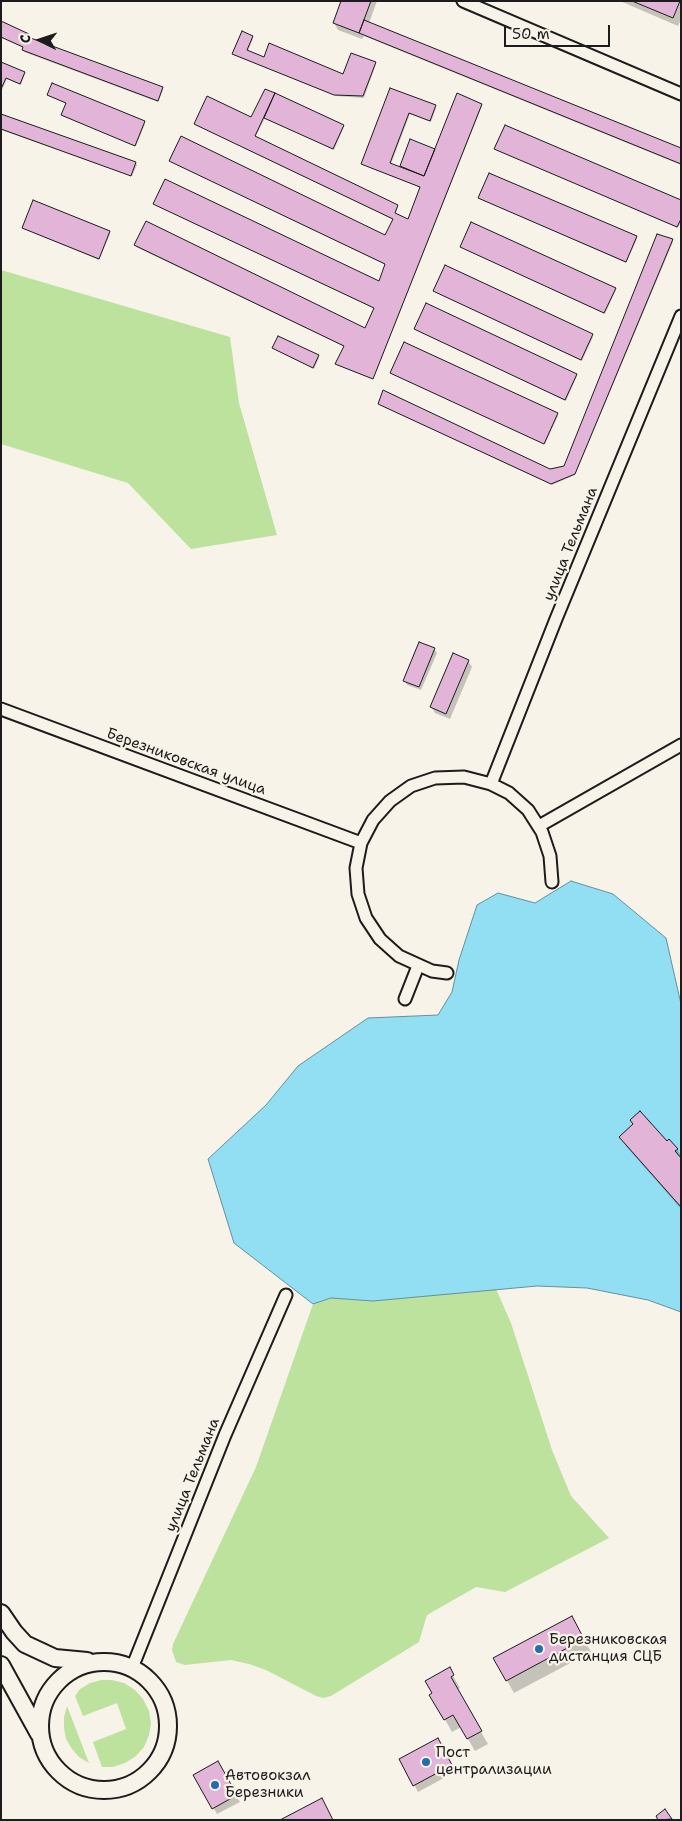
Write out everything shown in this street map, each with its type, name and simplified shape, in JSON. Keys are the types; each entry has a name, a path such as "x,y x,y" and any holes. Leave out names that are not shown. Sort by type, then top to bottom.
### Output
{"main road":[{"path":"1,1613 25,1644 42,1653 56,1658 114,1662 132,1668 142,1674 158,1689 165,1706 168,1734 163,1752 152,1769 134,1783 115,1790 86,1788 75,1784 63,1776 50,1762 39,1734 1,1665"},
{"path":"39,1734 42,1705 58,1680 69,1671 83,1664 97,1662"}],"street":[{"path":"462,1 681,94"},
{"name":"улица Тельмана","path":"491,784 681,316"},
{"name":"Березниковская улица","path":"1,709 361,843"},
{"path":"538,826 681,745"},
{"path":"447,973 432,971 399,956 380,939 366,918 358,894 356,868 361,843 372,820 390,800 411,786 435,778 464,777 491,784 509,793 528,810 542,832 550,856 552,882"},
{"path":"405,999 418,966"},
{"name":"улица Тельмана","path":"132,1668 225,1436 286,1295"}],"green space":[{"path":"1,270 230,337 239,403 277,535 191,549 128,483 1,444"},
{"path":"496,1289 511,1323 552,1450 571,1496 609,1538 505,1592 476,1587 427,1615 419,1642 331,1696 323,1698 316,1696 266,1670 231,1660 185,1665 176,1662 172,1650 173,1644 256,1467 313,1304 331,1298 373,1301"},
{"path":"101,1680 124,1683 135,1690 143,1699 149,1711 151,1723 144,1747 136,1756 125,1763 113,1767 102,1767 93,1742 126,1729 117,1703 83,1716 75,1696 80,1689 90,1683"},
{"path":"67,1706 89,1763 79,1757 66,1739 64,1717"}],"water":[{"path":"571,881 613,894 666,938 681,1004 681,1312 648,1300 587,1288 537,1286 373,1301 331,1298 313,1304 234,1243 208,1159 266,1105 298,1066 368,1018 438,1015 452,992 459,960 477,905 498,893 535,903"}],"building":[{"path":"341,1 371,1 359,33 333,23"},
{"path":"632,1 680,1 673,18"},
{"path":"364,20 681,148 681,164 359,33"},
{"path":"1,21 29,34 28,37 163,87 158,101 22,50 23,47 1,37"},
{"path":"242,31 253,36 247,50 264,57 269,43 343,74 351,53 376,62 363,96 334,95 232,54"},
{"path":"1,62 25,72 20,84 6,78 1,89"},
{"path":"52,83 145,121 135,146 61,115 66,103 47,95"},
{"path":"390,88 436,105 430,121 409,113 390,163 424,176 457,93 482,104 373,379 335,364 344,346 134,245 146,221 365,328 374,308 153,204 165,179 379,281 385,264 169,161 181,136 385,235 393,219 194,124 207,96 251,117 265,89 275,93 255,136 398,205 395,213 408,219 420,187 361,164"},
{"path":"275,93 344,125 333,149 264,118"},
{"path":"1,114 136,162 131,176 1,129"},
{"path":"505,125 681,200 681,219 677,227 494,149"},
{"path":"410,139 435,149 424,176 400,166"},
{"path":"489,173 637,236 626,262 478,198"},
{"path":"33,200 110,231 99,259 22,228"},
{"path":"471,222 616,288 604,313 460,247"},
{"path":"657,234 673,239 575,474 551,484 378,404 383,390 550,469 564,466"},
{"path":"445,265 593,334 581,360 433,291"},
{"path":"426,303 577,374 565,400 414,329"},
{"path":"278,336 319,355 313,368 272,348"},
{"path":"404,342 558,413 544,444 390,373"},
{"path":"419,642 435,648 419,687 403,681"},
{"path":"453,653 469,660 446,714 430,707"},
{"path":"640,1111 667,1141 669,1139 678,1149 675,1151 681,1158 681,1207 619,1137 633,1124 630,1120"},
{"name":"Березниковская дистанция СЦБ","path":"572,1616 584,1639 506,1681 493,1658"},
{"path":"450,1667 454,1675 451,1677 482,1731 467,1739 453,1715 444,1720 429,1695 432,1693 425,1681"},
{"name":"Пост централизации","path":"438,1738 452,1765 413,1786 399,1759"},
{"name":"Автовокзал Березники","path":"218,1761 237,1795 212,1809 193,1775"},
{"path":"322,1798 333,1820 280,1820"},
{"path":"665,1809 672,1819 658,1820 656,1816"}],"place":[{"name":"Березниковская дистанция СЦБ","path":"539,1649"},
{"name":"Пост централизации","path":"426,1762"},
{"name":"Автовокзал Березники","path":"215,1785"}]}
